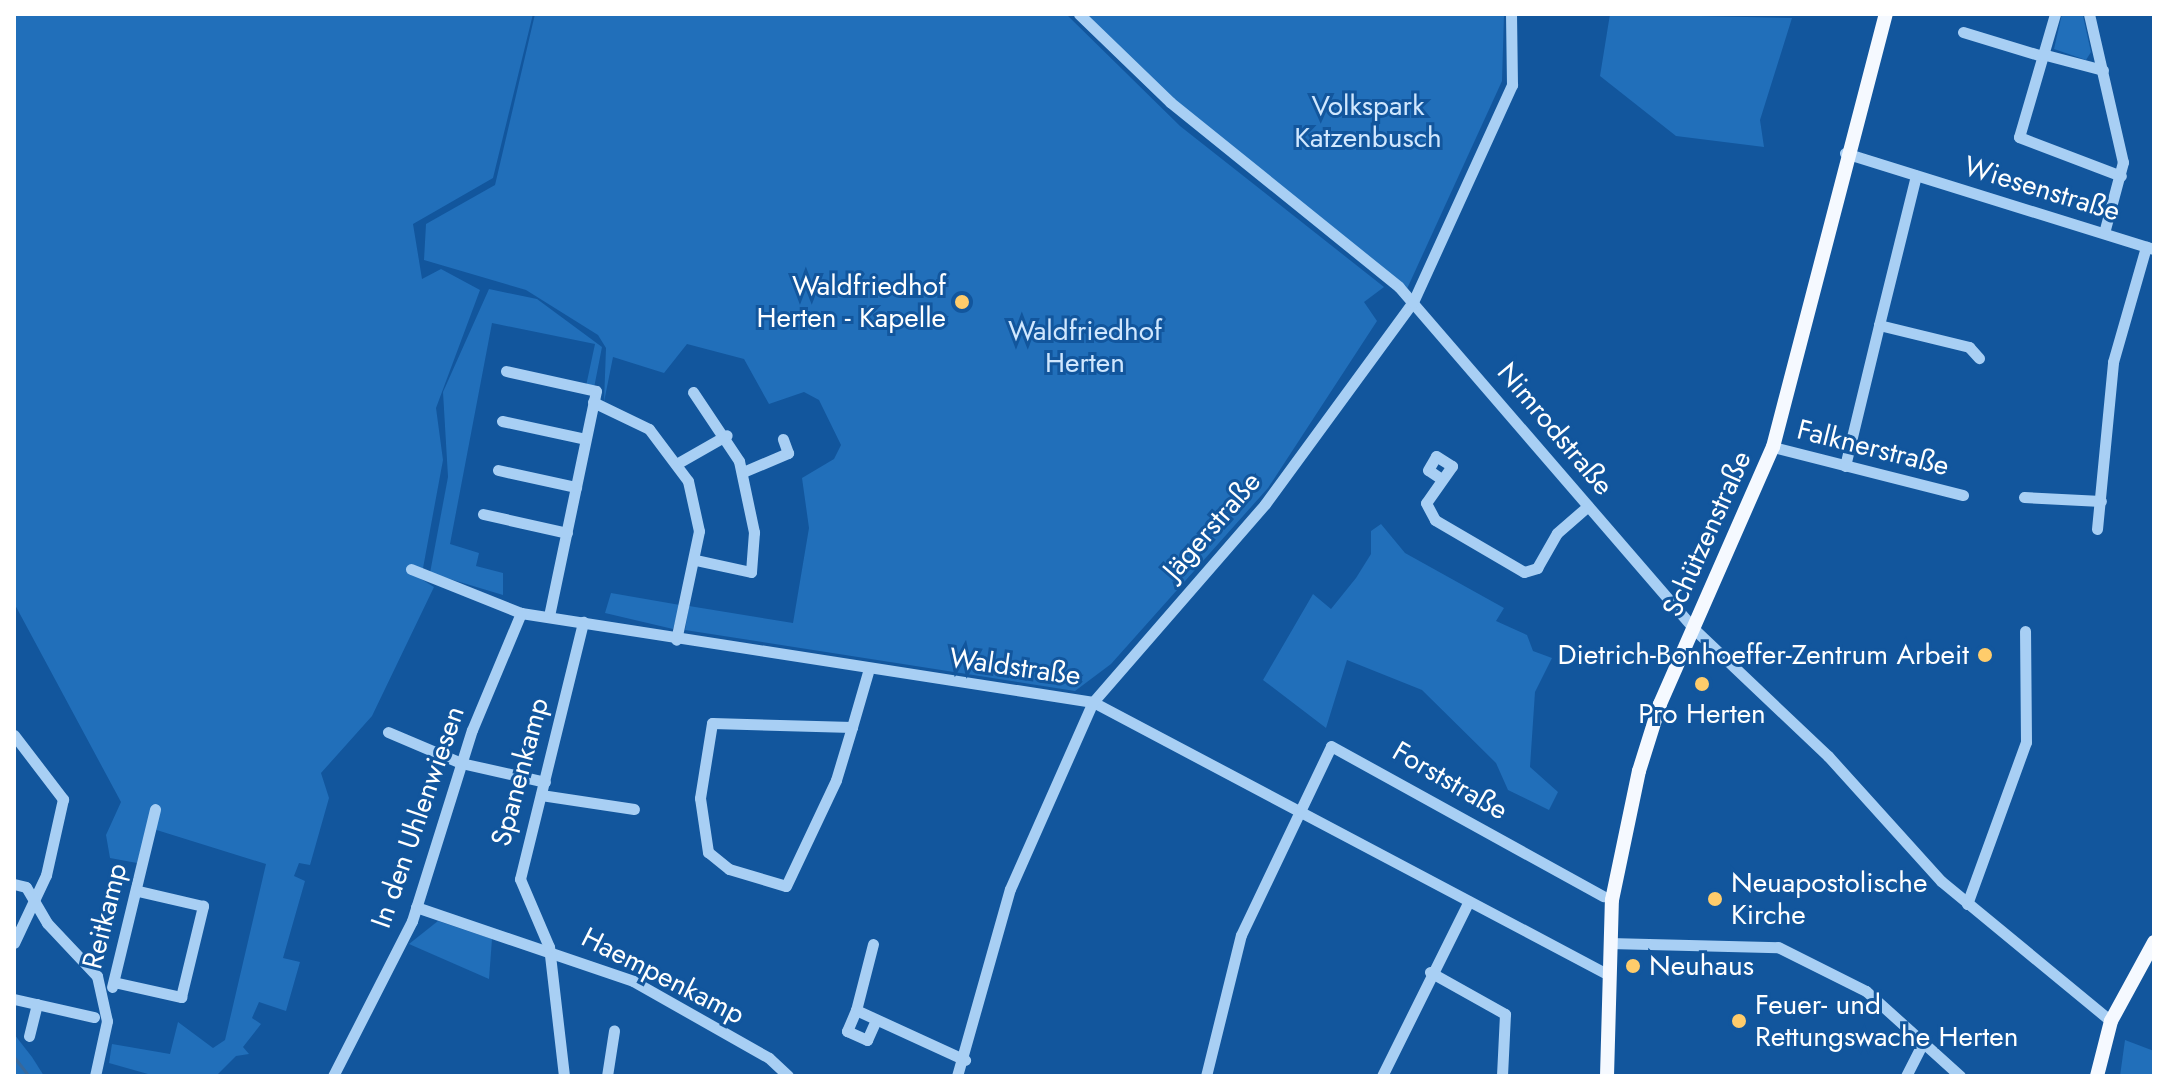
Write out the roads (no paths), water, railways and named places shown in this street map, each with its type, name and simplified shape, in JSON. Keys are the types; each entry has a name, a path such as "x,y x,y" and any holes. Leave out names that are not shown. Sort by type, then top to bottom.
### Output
{"main road":[{"name":"Schützenstraße","path":"1607,1076 1609,943 1649,734 1773,447 1845,153 1886,14"},
{"path":"2097,1076 2111,1021 2154,942"}],"street":[{"name":"Nimrodstraße","path":"1079,14 1170,102 1413,302 1694,629 1828,756 1967,904 2111,1021"},
{"name":"Jägerstraße","path":"957,1076 965,1060 1010,889 1093,702 1265,504 1413,302 1512,85 1511,14"},
{"path":"2054,14 2019,137 2121,176"},
{"path":"2089,14 2103,70 2121,176 2104,233"},
{"path":"1963,32 2103,70"},
{"name":"Wiesenstraße","path":"1845,153 2150,248"},
{"path":"1845,466 1916,175"},
{"path":"2097,529 2113,362 2150,248"},
{"path":"1879,325 1969,347 1979,358"},
{"path":"506,371 596,391 549,615"},
{"path":"693,392 727,435 743,472 753,518 751,572 696,560"},
{"path":"593,402 649,429 678,463 694,501 696,560 676,640"},
{"path":"502,421 585,439"},
{"path":"678,463 727,435"},
{"path":"743,472 788,453 783,439"},
{"name":"Falknerstraße","path":"1773,447 1963,495"},
{"path":"498,470 576,487"},
{"path":"1440,478 1426,503 1435,520 1524,572 1537,568 1557,533 1588,506"},
{"path":"2024,497 2101,501"},
{"path":"483,514 567,533"},
{"name":"Waldstraße","path":"411,569 466,597 521,613 549,615 868,672 1093,702 1302,807 1607,974"},
{"name":"In den Uhlenwiesen","path":"333,1076 416,907 461,763 521,613"},
{"name":"Spanenkamp","path":"567,1075 549,947 520,879 583,622"},
{"path":"1967,904 2022,755 2025,631"},
{"path":"852,727 712,723 700,798 708,852 729,869 786,886 810,845 852,727 868,672"},
{"path":"388,732 461,763 545,782"},
{"path":"14,735 63,799 32,901 14,943"},
{"name":"Forststraße","path":"1302,807 1331,746 1339,745 1603,896"},
{"path":"541,795 634,809"},
{"path":"1206,1076 1241,935 1302,807"},
{"name":"Reitkamp","path":"95,1076 107,1021 101,994 118,983 155,809"},
{"path":"14,884 26,887 32,901 91,967 101,994"},
{"path":"118,983 181,997 203,906 138,891"},
{"path":"1382,1076 1430,972 1469,901"},
{"name":"Haempenkamp","path":"416,907 549,947 633,981 769,1058 788,1076"},
{"path":"1609,943 1778,947 1866,991 1921,1047 1960,1076"},
{"path":"873,944 856,1010 847,1031 867,1040 876,1020"},
{"path":"1430,972 1505,1014 1502,1076"},
{"path":"14,999 94,1017"},
{"path":"29,1036 37,1004"},
{"path":"856,1010 965,1060"},
{"path":"607,1076 614,1031"},
{"path":"1906,1076 1921,1047"}],"waterway":[{"path":"14,1057 29,1076"}],"place":[{"name":"Waldfriedhof Herten - Kapelle","path":"962,302"},
{"name":"Dietrich-Bonhoeffer-Zentrum Arbeit","path":"1985,655"},
{"name":"Pro Herten","path":"1702,684"},
{"name":"Neuapostolische Kirche","path":"1715,899"},
{"name":"Neuhaus","path":"1633,966"},
{"name":"Feuer- und Rettungswache Herten","path":"1739,1021"}],"park label":[{"name":"Volkspark Katzenbusch","path":"1368,122"},
{"name":"Waldfriedhof Herten","path":"1085,347"}]}
